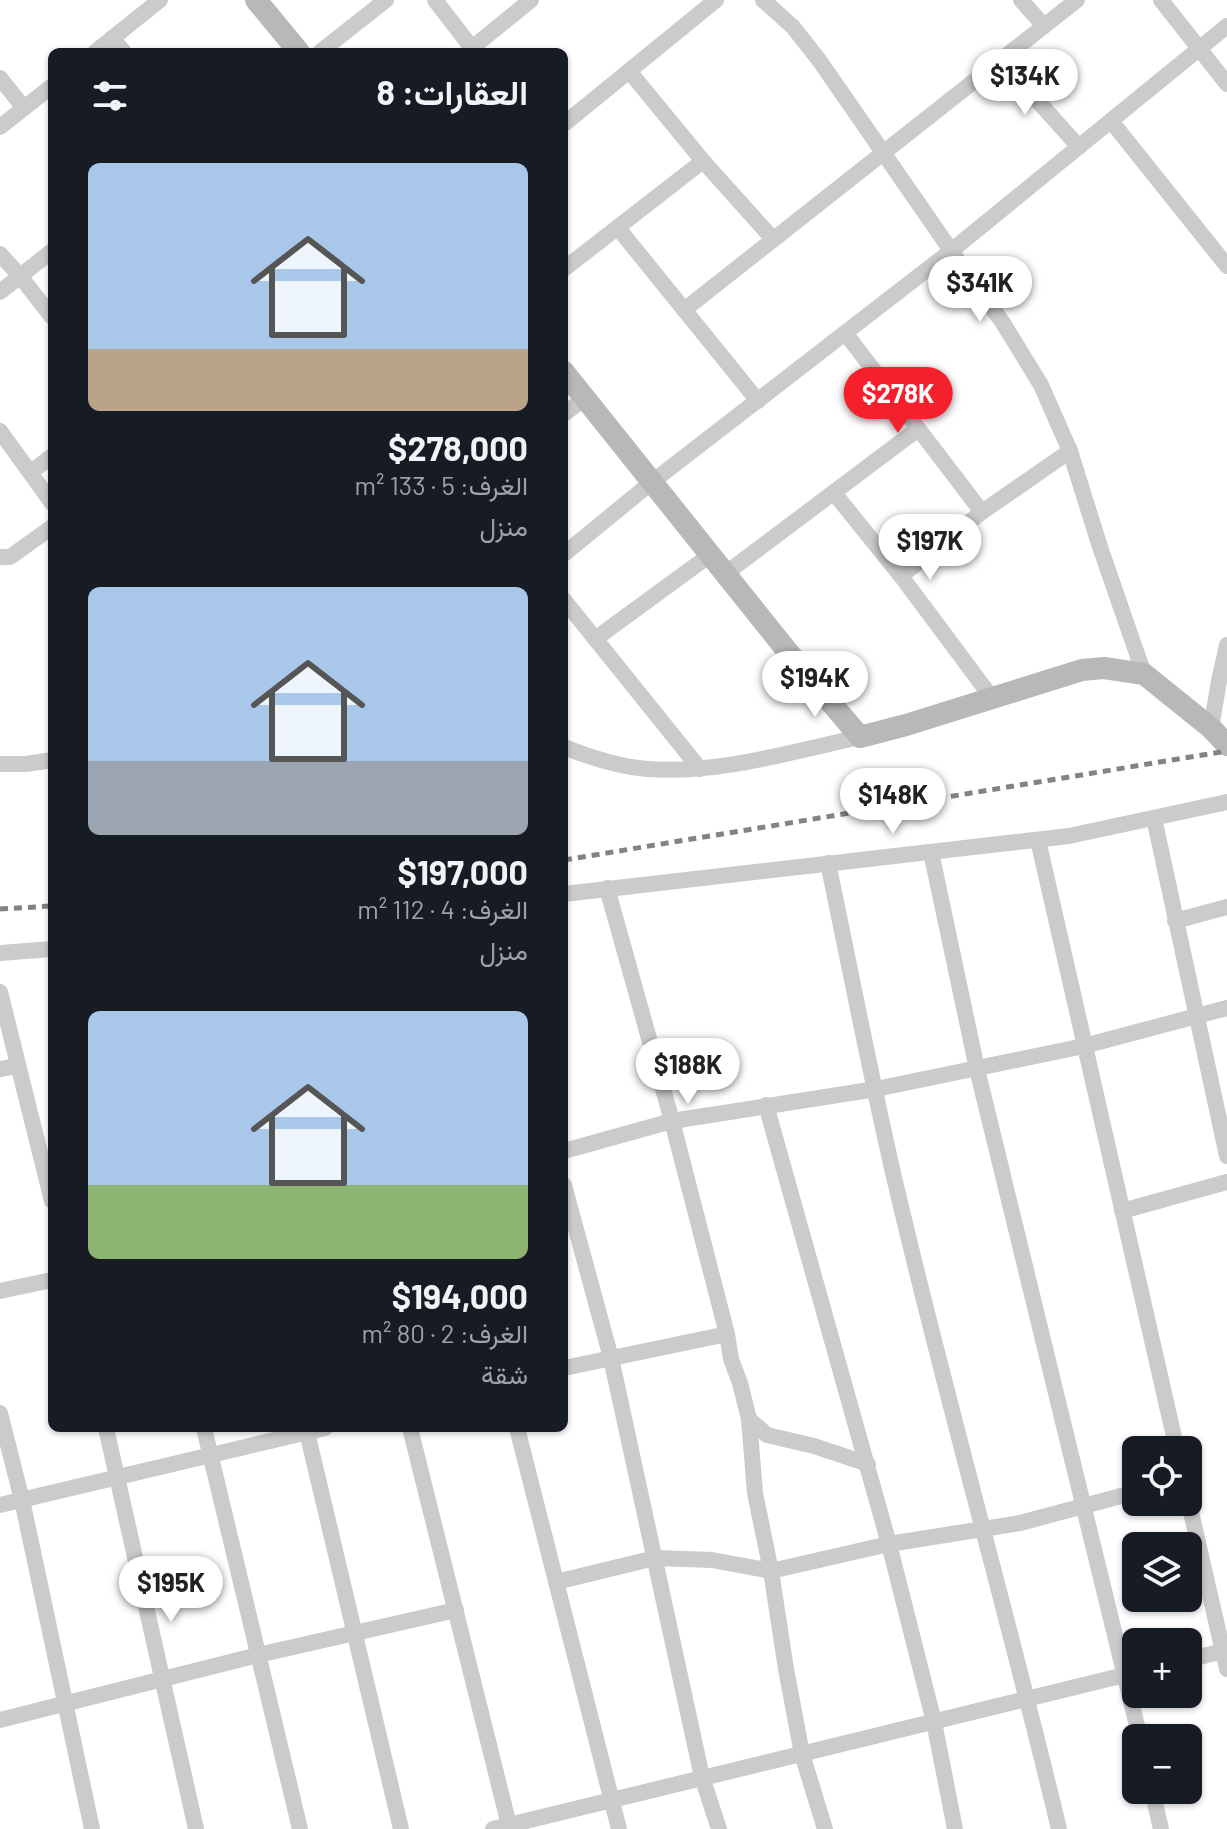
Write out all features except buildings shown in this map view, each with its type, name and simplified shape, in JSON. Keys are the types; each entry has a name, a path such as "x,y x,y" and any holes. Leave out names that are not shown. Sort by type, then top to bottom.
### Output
{"street":[{"path":"100,48 160,0"},
{"path":"256,0 296,48"},
{"path":"325,48 386,0"},
{"path":"435,0 469,48"},
{"path":"475,48 531,0"},
{"path":"568,121 716,0"},
{"path":"763,0 793,27 819,60 1003,323 1041,385 1070,451 1144,674"},
{"path":"1021,0 1044,26"},
{"path":"684,310 1077,0"},
{"path":"1161,0 1227,84"},
{"path":"568,551 951,251 1227,26"},
{"path":"112,38 121,48"},
{"path":"1001,60 1079,147"},
{"path":"629,71 773,239"},
{"path":"0,78 24,108"},
{"path":"0,127 48,89"},
{"path":"1111,121 1227,266"},
{"path":"568,266 703,161"},
{"path":"618,228 758,401"},
{"path":"0,254 48,312"},
{"path":"0,292 48,254"},
{"path":"846,334 982,512"},
{"path":"568,377 860,737"},
{"path":"568,411 585,398"},
{"path":"725,574 918,429"},
{"path":"0,431 48,497"},
{"path":"901,576 982,512 1070,451"},
{"path":"31,472 48,459"},
{"path":"834,493 992,698"},
{"path":"0,557 10,557 48,530"},
{"path":"595,639 710,555"},
{"path":"568,605 700,769"},
{"path":"1211,728 1227,645"},
{"path":"568,748 646,769 700,769 860,737 1082,670 1104,668 1144,674 1211,728 1227,745"},
{"path":"0,764 48,761"},
{"path":"568,893 1069,836 1227,802"},
{"path":"1154,818 1227,1156"},
{"path":"1038,840 1174,1436"},
{"path":"931,852 977,1069 1082,1506 1122,1643"},
{"path":"828,863 894,1178 1059,1829"},
{"path":"607,888 672,1121 731,1359 749,1419 755,1493 786,1669 802,1754 825,1829"},
{"path":"1175,921 1227,907"},
{"path":"0,953 48,949"},
{"path":"0,992 8,1067 48,1189"},
{"path":"568,1150 672,1121 876,1089 1084,1046 1227,1008"},
{"path":"766,1105 889,1544 934,1722 955,1829"},
{"path":"1122,1211 1227,1182"},
{"path":"568,1200 611,1358 702,1777 719,1829"},
{"path":"0,1291 48,1281"},
{"path":"568,1367 727,1334"},
{"path":"0,1413 22,1500 92,1829"},
{"path":"749,1419 767,1435 868,1464"},
{"path":"107,1432 196,1829"},
{"path":"205,1432 300,1829"},
{"path":"0,1505 300,1432"},
{"path":"307,1432 401,1829"},
{"path":"411,1432 456,1610 504,1828 1122,1676"},
{"path":"518,1432 619,1829"},
{"path":"556,1582 655,1558 712,1560 771,1571 889,1544 1020,1523 1122,1496"},
{"path":"1192,1516 1227,1669"},
{"path":"0,1720 258,1655 456,1610"},
{"path":"1202,1656 1225,1650"},
{"path":"1155,1804 1161,1829"}],"railway":[{"path":"568,859 1227,751"},
{"path":"0,909 48,906"}]}
